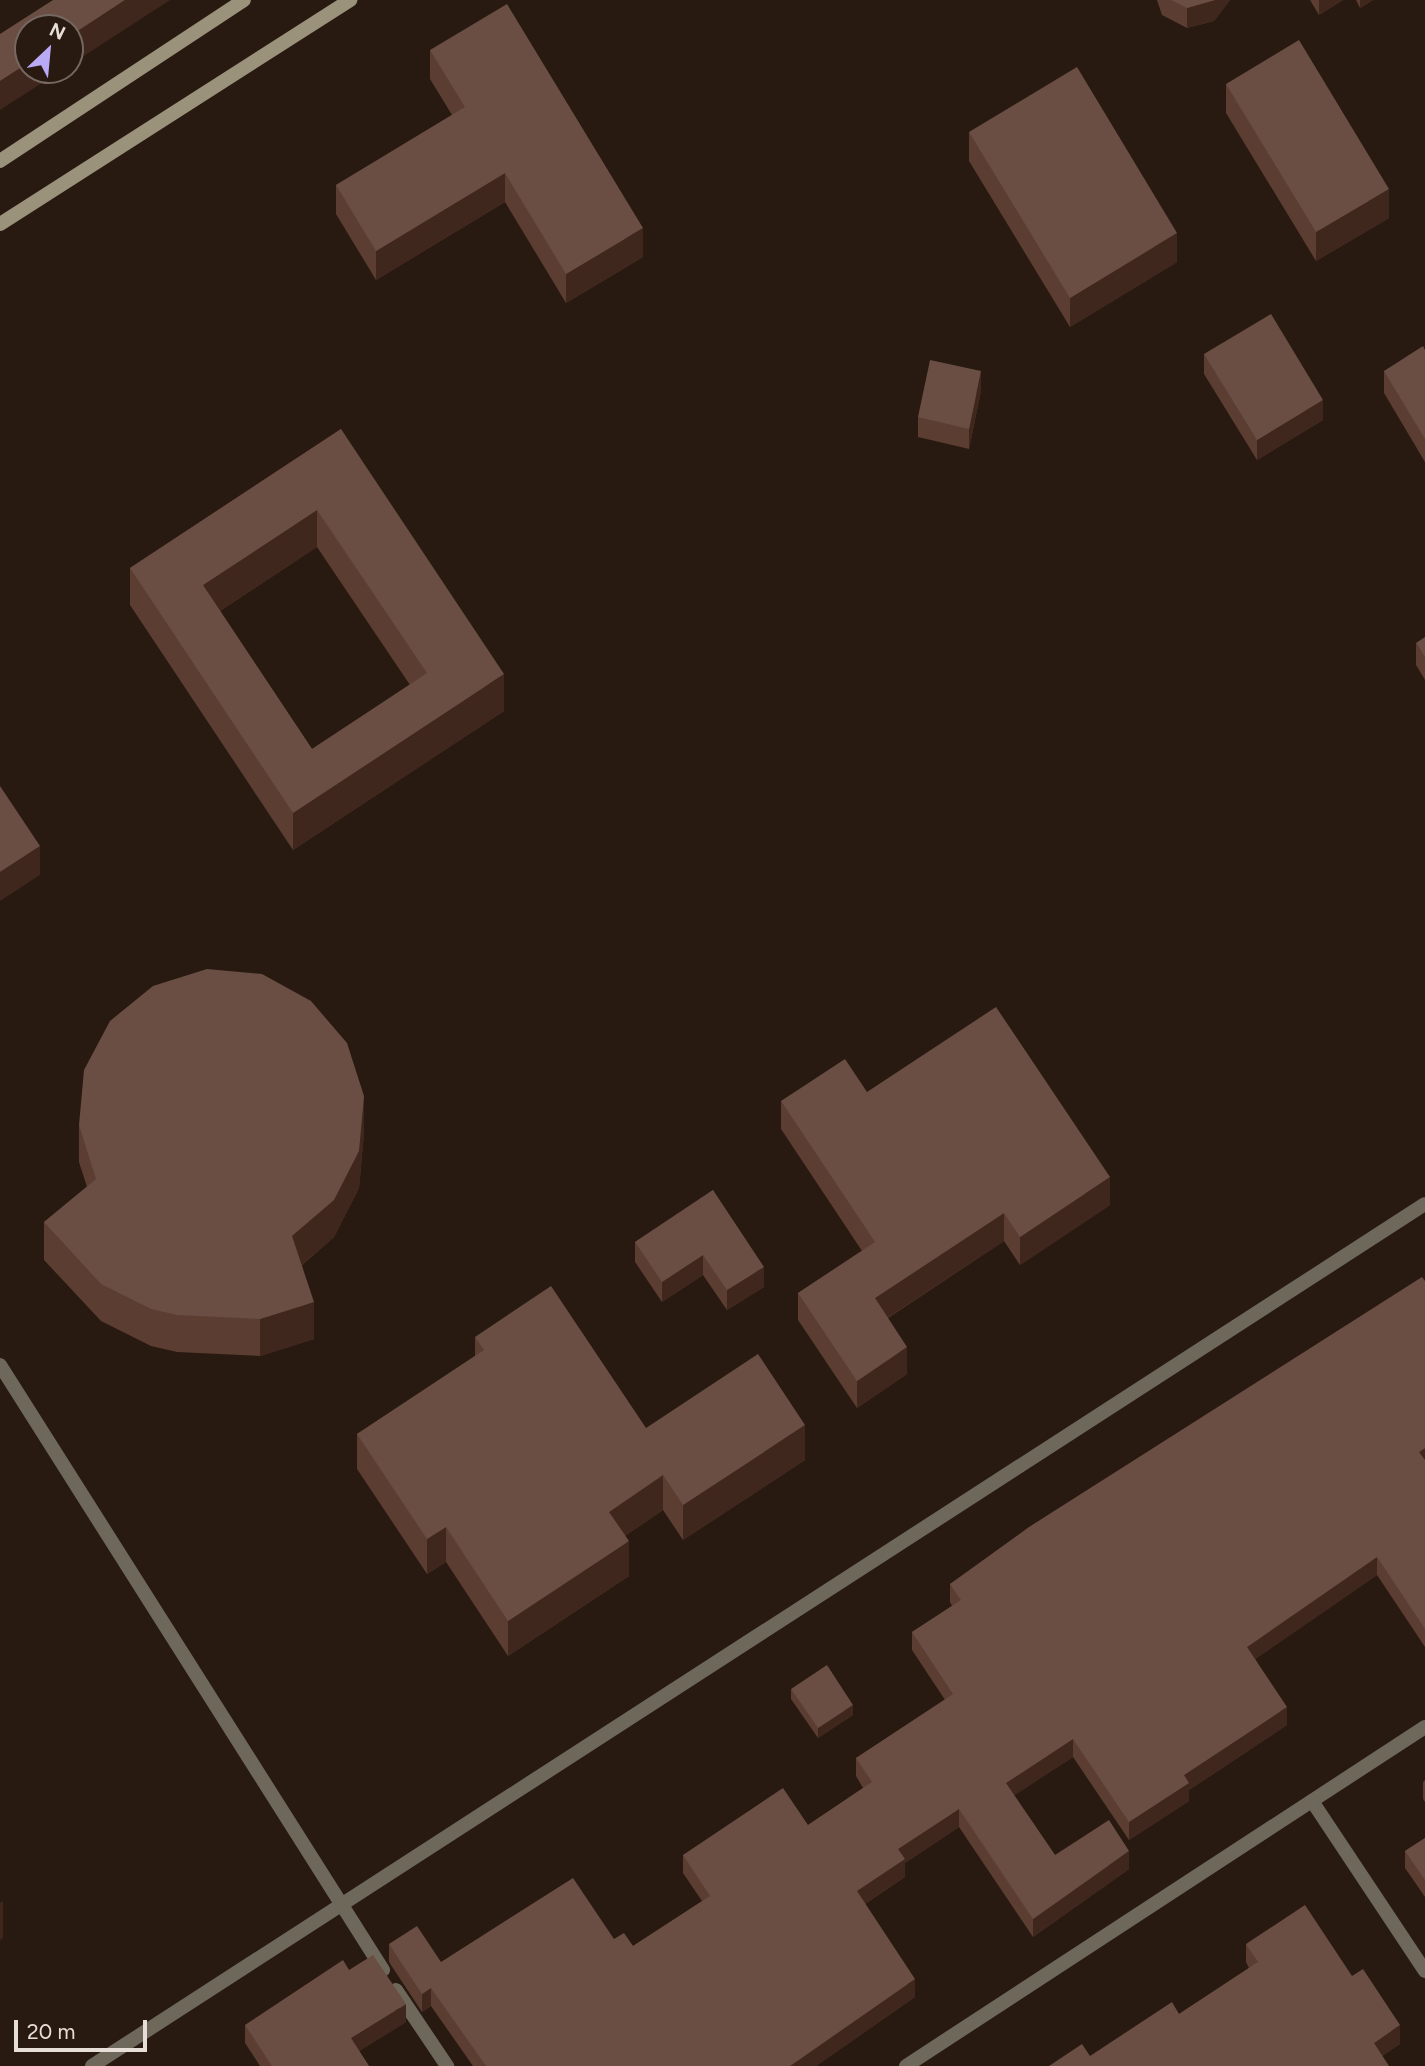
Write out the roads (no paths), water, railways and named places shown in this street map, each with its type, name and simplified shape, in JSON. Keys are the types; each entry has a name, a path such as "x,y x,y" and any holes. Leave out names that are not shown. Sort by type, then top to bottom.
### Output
{"main road":[{"path":"0,161 244,0"},
{"path":"0,224 350,0"}],"street":[{"path":"92,2066 1425,1203"},
{"path":"0,1365 339,1905 447,2066"},
{"path":"906,2066 1425,1727"},
{"path":"1312,1801 1425,1971"}]}
